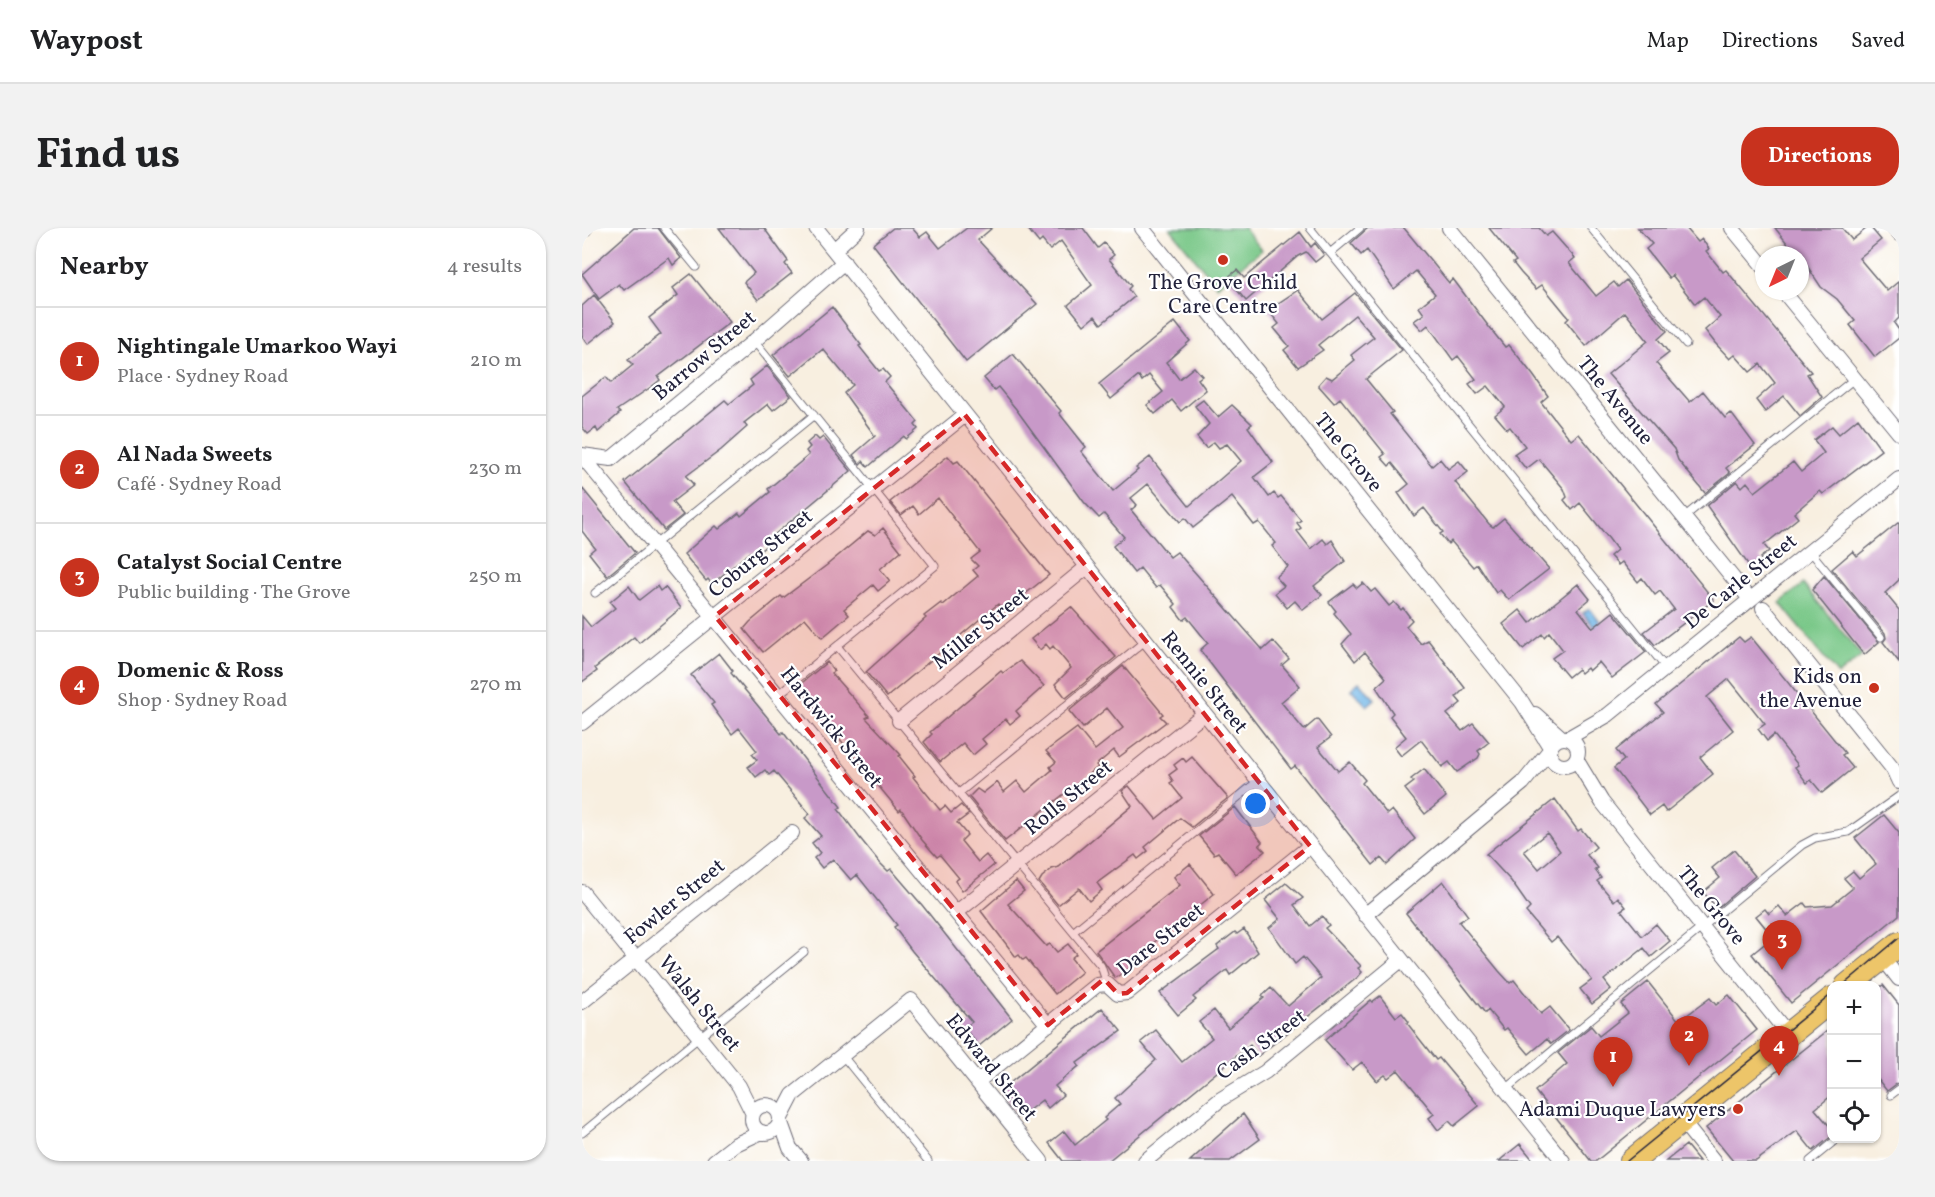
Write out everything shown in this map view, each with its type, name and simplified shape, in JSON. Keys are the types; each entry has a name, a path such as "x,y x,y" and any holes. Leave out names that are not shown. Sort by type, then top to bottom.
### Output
{"highway":[{"path":"1853,981 1890,951"},
{"path":"1632,1161 1827,1003"}],"street":[{"name":"Rennie Street","path":"816,228 1563,1161"},
{"path":"834,250 858,228"},
{"name":"The Grove","path":"1142,228 1522,702 1550,749"},
{"name":"The Avenue","path":"1449,228 1750,599"},
{"path":"1732,228 1755,256"},
{"path":"1894,228 1899,234"},
{"name":"Barrow Street","path":"582,455 611,459 754,341 844,262"},
{"path":"1790,300 1899,433"},
{"name":"Coburg Street","path":"582,723 965,415"},
{"name":"Hardwick Street","path":"582,455 1048,1025"},
{"name":"De Carle Street","path":"1565,738 1608,715 1899,479"},
{"name":"Miller Street","path":"899,721 1088,567"},
{"path":"1763,608 1893,769 1899,782"},
{"name":"The Grove","path":"1522,702 1565,738"},
{"name":"Rolls Street","path":"957,912 1204,714"},
{"name":"De Carle Street","path":"1577,755 1608,715"},
{"path":"1365,915 1523,783 1555,740 1565,738 1575,743 1577,755 1561,766 1523,783"},
{"path":"1550,749 1551,760 1561,766"},
{"name":"The Grove","path":"1577,755 1602,802"},
{"name":"The Grove","path":"1561,766 1602,802 1788,1034"},
{"name":"Fowler Street","path":"582,1002 792,833"},
{"name":"Dare Street","path":"977,1082 1097,985 1107,984 1118,994 1127,993 1310,846"},
{"name":"Walsh Street","path":"582,892 701,1036 739,1086 753,1116"},
{"path":"1890,951 1899,980"},
{"name":"Cash Street","path":"1145,1161 1221,1099 1265,1072 1401,960"},
{"name":"Edward Street","path":"843,1055 911,1000 1041,1161"},
{"path":"736,1144 753,1116 765,1105 793,1095 843,1055"},
{"name":"Walsh Street","path":"739,1086 765,1105"},
{"path":"714,1161 736,1144 763,1132 773,1131 793,1095"},
{"path":"765,1105 777,1110 790,1148"},
{"path":"753,1116 755,1126 790,1148 801,1161"},
{"path":"1682,1120 1714,1161"}],"lane":[{"path":"664,228 696,267"},
{"path":"1310,228 1666,668"},
{"path":"1330,253 1360,228"},
{"path":"1591,228 1686,344"},
{"path":"754,341 935,566 778,695"},
{"path":"1683,516 1854,378"},
{"path":"595,593 814,415"},
{"path":"1810,551 1881,637"},
{"path":"959,793 1145,641"},
{"path":"837,646 1101,966 1107,984"},
{"path":"1073,932 1258,781"},
{"path":"1505,1089 1807,841 1848,832 1899,796"},
{"path":"582,1132 804,952"},
{"path":"843,1055 928,1161"},
{"path":"1891,1095 1899,1089"},
{"path":"1810,1161 1832,1143"}],"highlighted area":[{"path":"965,415 1310,846 1127,993 1118,994 1104,979 1048,1025 715,616"}],"green space":[{"name":"The Grove Child Care Centre","path":"1170,228 1244,228 1262,250 1217,286"},
{"path":"1803,584 1862,656 1838,675 1780,603"}],"water":[{"path":"1589,608 1603,625 1597,630 1583,613"},
{"path":"1359,682 1375,699 1367,706 1351,689"}],"building":[{"path":"634,228 658,228 681,258 673,265 669,258 624,290 619,284 599,299 582,274"},
{"path":"719,228 764,228 788,261 785,264 792,273 758,300 744,282 754,273"},
{"path":"893,228 912,228 920,237 927,232 940,248 967,228 992,228 978,240 1037,304 966,362 873,244"},
{"path":"1027,228 1083,228 1098,248 1104,243 1114,255 1109,259 1131,286 1128,289 1134,297 1101,324 1095,316 1084,325 1068,305 1092,285 1061,241 1050,250 1042,240 1039,243"},
{"path":"1368,228 1404,228 1449,283 1453,279 1505,347 1509,345 1533,375 1548,396 1541,402 1571,440 1579,434 1714,600 1655,645 1644,632 1674,609 1660,591 1655,595 1642,578 1638,582 1622,562 1618,565 1610,556 1617,550 1609,539 1580,503 1572,510 1564,500 1567,497 1564,489 1539,459 1526,469 1514,454 1525,446 1510,427 1507,429 1495,415 1505,407 1488,386 1477,394 1469,384 1476,379 1458,356 1453,360 1428,325 1422,330 1414,321 1424,314 1419,307 1435,294 1416,271 1394,289 1367,250 1361,255 1351,243"},
{"path":"1489,228 1539,228 1546,236 1552,232 1575,258 1569,263 1596,296 1614,282 1618,287 1626,280 1667,331 1658,339 1669,353 1656,363 1690,402 1703,391 1725,418 1731,413 1755,445 1726,468 1730,473 1705,493 1678,460 1674,449 1608,374 1648,341 1625,312 1586,346 1566,321 1569,318 1542,285 1536,289 1521,273 1513,263 1516,261"},
{"path":"1638,228 1686,228 1698,242 1702,239 1709,249 1706,251 1723,272 1726,270 1811,372 1807,374 1822,397 1800,416 1784,396 1765,412 1756,400 1775,383 1760,364 1750,372 1735,355 1730,359 1715,343 1705,330 1720,317 1704,297 1695,304 1672,275 1669,278 1646,249 1652,244"},
{"path":"1775,228 1842,228 1852,240 1867,228 1871,228 1881,240 1859,258 1887,291 1899,281 1899,318 1894,323 1899,330 1899,338 1875,357 1850,325 1855,321 1837,299 1821,287 1809,269 1809,246 1789,246"},
{"path":"1300,232 1311,247 1315,243 1324,255 1315,262 1306,252 1298,256 1246,301 1227,278 1237,270 1244,278"},
{"path":"691,274 730,322 658,377 660,380 617,410 620,413 598,432 596,428 588,434 582,427 582,396 606,377 611,383 633,365 628,360 661,334 649,318 678,295 673,288"},
{"path":"1298,290 1322,319 1355,293 1402,350 1366,379 1393,412 1390,414 1432,466 1440,459 1448,469 1459,461 1468,472 1455,482 1489,524 1493,527 1504,518 1549,569 1509,600 1500,590 1496,593 1477,564 1473,567 1451,541 1448,544 1440,534 1443,532 1424,508 1414,516 1398,493 1409,484 1392,463 1389,466 1381,457 1385,454 1340,398 1334,403 1318,385 1326,376 1332,379 1355,360 1351,355 1374,337 1355,315 1318,345 1323,350 1298,367 1284,350 1289,346 1274,328 1279,324 1268,310"},
{"path":"594,295 615,322 588,344 582,336 582,306"},
{"path":"832,307 879,371 883,369 890,377 885,382 918,422 915,425 918,429 906,439 904,436 868,467 863,461 860,464 853,455 875,436 844,393 853,385 823,349 790,376 773,355"},
{"path":"1175,322 1190,341 1166,362 1179,379 1194,367 1202,376 1198,379 1206,390 1181,411 1172,400 1155,414 1147,405 1163,392 1149,375 1142,381 1139,376 1111,399 1099,384"},
{"path":"1013,354 1061,411 1059,413 1086,447 1081,451 1113,491 1150,457 1189,506 1241,461 1227,444 1219,448 1214,442 1206,448 1197,437 1209,424 1195,406 1203,400 1218,417 1232,405 1252,424 1248,427 1273,462 1254,477 1269,497 1274,493 1278,498 1281,496 1301,520 1297,523 1301,528 1297,531 1311,549 1323,539 1327,544 1332,540 1345,561 1314,586 1322,595 1303,610 1295,601 1287,608 1275,593 1284,586 1276,577 1288,567 1272,546 1276,543 1259,522 1254,525 1232,497 1193,528 1185,518 1180,522 1148,484 1131,498 1137,505 1131,510 1170,557 1177,552 1263,650 1273,641 1289,659 1282,665 1300,686 1281,702 1304,730 1317,719 1331,737 1318,747 1338,771 1350,762 1365,780 1362,783 1387,814 1392,810 1415,839 1387,865 1381,858 1373,865 1295,766 1291,769 1200,650 1208,643 1187,617 1183,620 1173,607 1176,604 1160,585 1156,588 1140,568 1134,573 1113,546 1124,537 1104,514 1099,518 1084,502 1016,409 998,387 994,390 984,378"},
{"path":"767,366 791,396 773,410 768,404 744,423 747,427 721,450 686,476 694,485 672,502 683,515 664,530 625,482 725,400 729,404 753,385 750,380"},
{"path":"1858,418 1881,450 1823,494 1820,491 1794,513 1798,518 1764,545 1769,551 1760,558 1763,562 1752,570 1707,506 1737,481 1742,487 1747,482 1755,492 1793,462 1801,472 1824,453 1814,440 1832,426 1839,434"},
{"path":"815,436 819,440 823,437 851,471 768,540 770,542 760,551 759,549 752,554 750,552 712,584 708,579 706,581 684,554 716,526 719,529 739,513 741,516 770,492 768,489 809,455 806,451 810,447 807,443"},
{"path":"948,456 954,463 958,461 1049,575 1004,611 998,604 887,697 866,672 926,618 924,616 941,603 943,605 978,576 973,570 978,566 971,559 980,552 938,498 919,514 913,506 901,515 890,502"},
{"path":"582,488 635,553 607,576 589,553 595,548 582,531"},
{"path":"1899,522 1899,580 1885,593 1899,610 1899,662 1883,642 1886,638 1885,633 1832,569 1853,551 1857,556"},
{"path":"883,528 901,551 880,569 890,581 878,591 873,585 844,609 849,615 822,638 805,618 763,652 744,629 750,622 781,596 783,598 827,565 868,531 875,535"},
{"path":"1824,576 1879,642 1864,655 1812,590"},
{"path":"1363,583 1371,592 1375,589 1389,606 1394,602 1401,610 1403,608 1412,620 1406,626 1421,644 1428,640 1465,688 1456,697 1461,703 1447,714 1462,731 1473,723 1489,742 1478,751 1480,754 1478,758 1457,772 1449,762 1442,767 1421,740 1401,756 1394,747 1406,737 1390,716 1393,713 1376,687 1386,678 1365,652 1355,661 1342,644 1351,634 1334,613 1336,611 1329,602 1353,584 1357,588"},
{"path":"1578,584 1590,599 1578,609 1593,628 1613,612 1646,652 1612,678 1599,662 1589,671 1587,668 1581,673 1578,669 1568,677 1552,658 1563,650 1549,632 1544,637 1542,634 1523,649 1503,624 1520,610 1530,623"},
{"path":"629,586 639,600 657,586 660,591 665,587 681,608 639,643 634,637 595,668 597,671 582,682 582,616 591,627 615,608 610,602"},
{"path":"1071,607 1116,657 1066,698 1055,684 1071,668 1053,646 1050,649 1046,644 1040,650 1031,639"},
{"path":"1739,637 1744,642 1751,637 1845,753 1842,755 1853,768 1822,793 1811,780 1807,783 1795,767 1798,765 1774,735 1767,741 1758,729 1765,724 1729,679 1707,697 1733,730 1700,757 1713,774 1666,812 1662,806 1650,815 1614,768 1624,760 1616,750 1663,712 1656,704"},
{"path":"719,653 733,671 731,673 781,734 783,732 841,807 838,809 859,837 880,863 888,871 891,869 922,905 1012,1019 979,1046 964,1028 972,1022 912,951 894,927 897,925 857,875 851,880 833,859 822,868 814,858 820,853 812,843 821,836 805,818 810,814 774,771 769,775 765,770 756,777 748,767 757,760 752,754 757,751 739,728 732,734 711,705 714,703 691,675"},
{"path":"1020,661 1044,686 1016,711 1020,716 1010,724 1006,719 982,739 986,744 973,755 963,743 940,762 924,742 932,734 930,732 1001,671 1003,673"},
{"path":"827,662 834,671 831,673 869,716 866,718 901,755 899,756 915,776 913,777 940,810 945,806 951,813 961,805 969,814 957,823 967,835 961,841 978,862 986,855 994,865 962,891 955,881 959,878 940,855 937,857 922,840 901,809 899,811 797,687"},
{"path":"1123,666 1163,714 1160,716 1166,722 1119,757 1114,750 1096,765 1098,767 1005,841 969,797 977,789 983,793 997,782 1004,792 1017,781 1026,792 1052,770 1050,767 1056,762 1046,751 1077,728 1095,750 1123,728 1107,708 1083,728 1069,711"},
{"path":"1192,757 1228,798 1192,827 1180,818 1145,847 1148,851 1138,859 1135,855 1097,883 1102,890 1089,901 1079,888 1058,905 1039,882 1042,877 1052,869 1059,867 1132,806 1122,791 1129,786 1156,819 1182,798 1170,783 1173,781 1169,775 1177,769 1174,765 1183,758 1186,762"},
{"path":"1424,769 1446,797 1425,814 1405,789 1414,782 1411,779"},
{"path":"1555,799 1578,831 1581,829 1596,847 1587,855 1598,868 1595,870 1601,878 1597,881 1614,901 1618,897 1626,907 1621,910 1642,936 1656,924 1670,941 1651,957 1644,948 1604,980 1611,989 1592,1004 1580,989 1592,980 1557,937 1551,942 1526,912 1530,908 1511,881 1486,854","holes":["1547,833 1560,851 1539,869 1524,851"]},
{"path":"1235,807 1262,842 1259,845 1265,851 1236,874 1218,852 1214,854 1199,836"},
{"path":"1884,815 1899,833 1899,915 1791,1003 1752,954 1773,937 1756,916 1765,909 1769,914 1779,906 1787,916 1804,903 1807,907 1832,905 1853,888 1844,878 1853,871 1859,878 1876,864 1855,838"},
{"path":"1734,850 1755,876 1717,908 1703,892 1720,878 1712,868"},
{"path":"1190,864 1214,894 1135,959 1133,966 1115,978 1096,951 1180,885 1174,877"},
{"path":"1016,881 1024,891 1008,904 1046,946 1050,944 1057,952 1068,944 1076,954 1071,958 1082,972 1055,994 1026,958 1023,960 1019,955 1016,957 981,911"},
{"path":"1443,881 1468,916 1459,922 1499,971 1510,983 1514,980 1541,1014 1550,1007 1569,1030 1551,1044 1547,1039 1529,1054 1507,1028 1504,1030 1488,1010 1485,1013 1406,913"},
{"path":"1286,883 1303,898 1294,905 1310,926 1322,916 1329,925 1325,928 1361,966 1358,968 1362,972 1358,977 1258,1056 1250,1045 1108,1161 1063,1161 1049,1143 1064,1131 1075,1145 1106,1120 1104,1118 1120,1104 1115,1098 1156,1060 1141,1042 1156,1030 1182,1062 1212,1038 1199,1022 1214,1010 1228,1028 1264,998 1262,996 1271,988 1288,1006 1321,978 1303,957 1295,964 1269,928 1280,919 1265,900"},
{"path":"1244,929 1258,952 1230,975 1227,970 1193,997 1196,1000 1178,1015 1160,993 1219,949 1217,946 1235,932 1237,934"},
{"path":"1648,982 1679,1021 1710,998 1716,1005 1729,995 1757,1030 1596,1161 1591,1161 1535,1091 1567,1064 1558,1053 1591,1026 1599,1036 1628,1013 1621,1004"},
{"path":"1883,985 1899,1005 1899,1082 1887,1091 1881,1083 1881,986"},
{"path":"1380,996 1396,1017 1402,1013 1409,1022 1407,1023 1436,1060 1439,1058 1479,1106 1454,1126 1449,1121 1438,1130 1429,1118 1434,1114 1398,1070 1388,1078 1385,1075 1377,1081 1362,1062 1352,1070 1325,1040 1371,1000 1372,1002"},
{"path":"1102,1008 1121,1031 1077,1063 1079,1066 1055,1086 1063,1095 1048,1108 1042,1100 1020,1117 1000,1091"},
{"path":"1827,1031 1827,1099 1815,1109 1827,1123 1827,1140 1813,1151 1797,1131 1756,1161 1733,1161 1706,1128"},
{"path":"1243,1114 1260,1139 1230,1161 1190,1161"},
{"path":"1520,1144 1534,1161 1499,1161"},
{"path":"1686,1145 1699,1161 1666,1161"}],"tram line":[{"path":"1848,981 1899,938"},
{"path":"1627,1161 1827,998"}],"place":[{"name":"The Grove Child Care Centre","path":"1223,260"},
{"name":"Kids on the Avenue","path":"1874,688"},
{"name":"Catalyst Social Centre","path":"1782,970"},
{"name":"Al Nada Sweets","path":"1689,1066"},
{"name":"Domenic & Ross","path":"1779,1076"},
{"name":"Nightingale Umarkoo Wayi","path":"1613,1087"},
{"name":"Adami Duque Lawyers","path":"1738,1109"}]}
